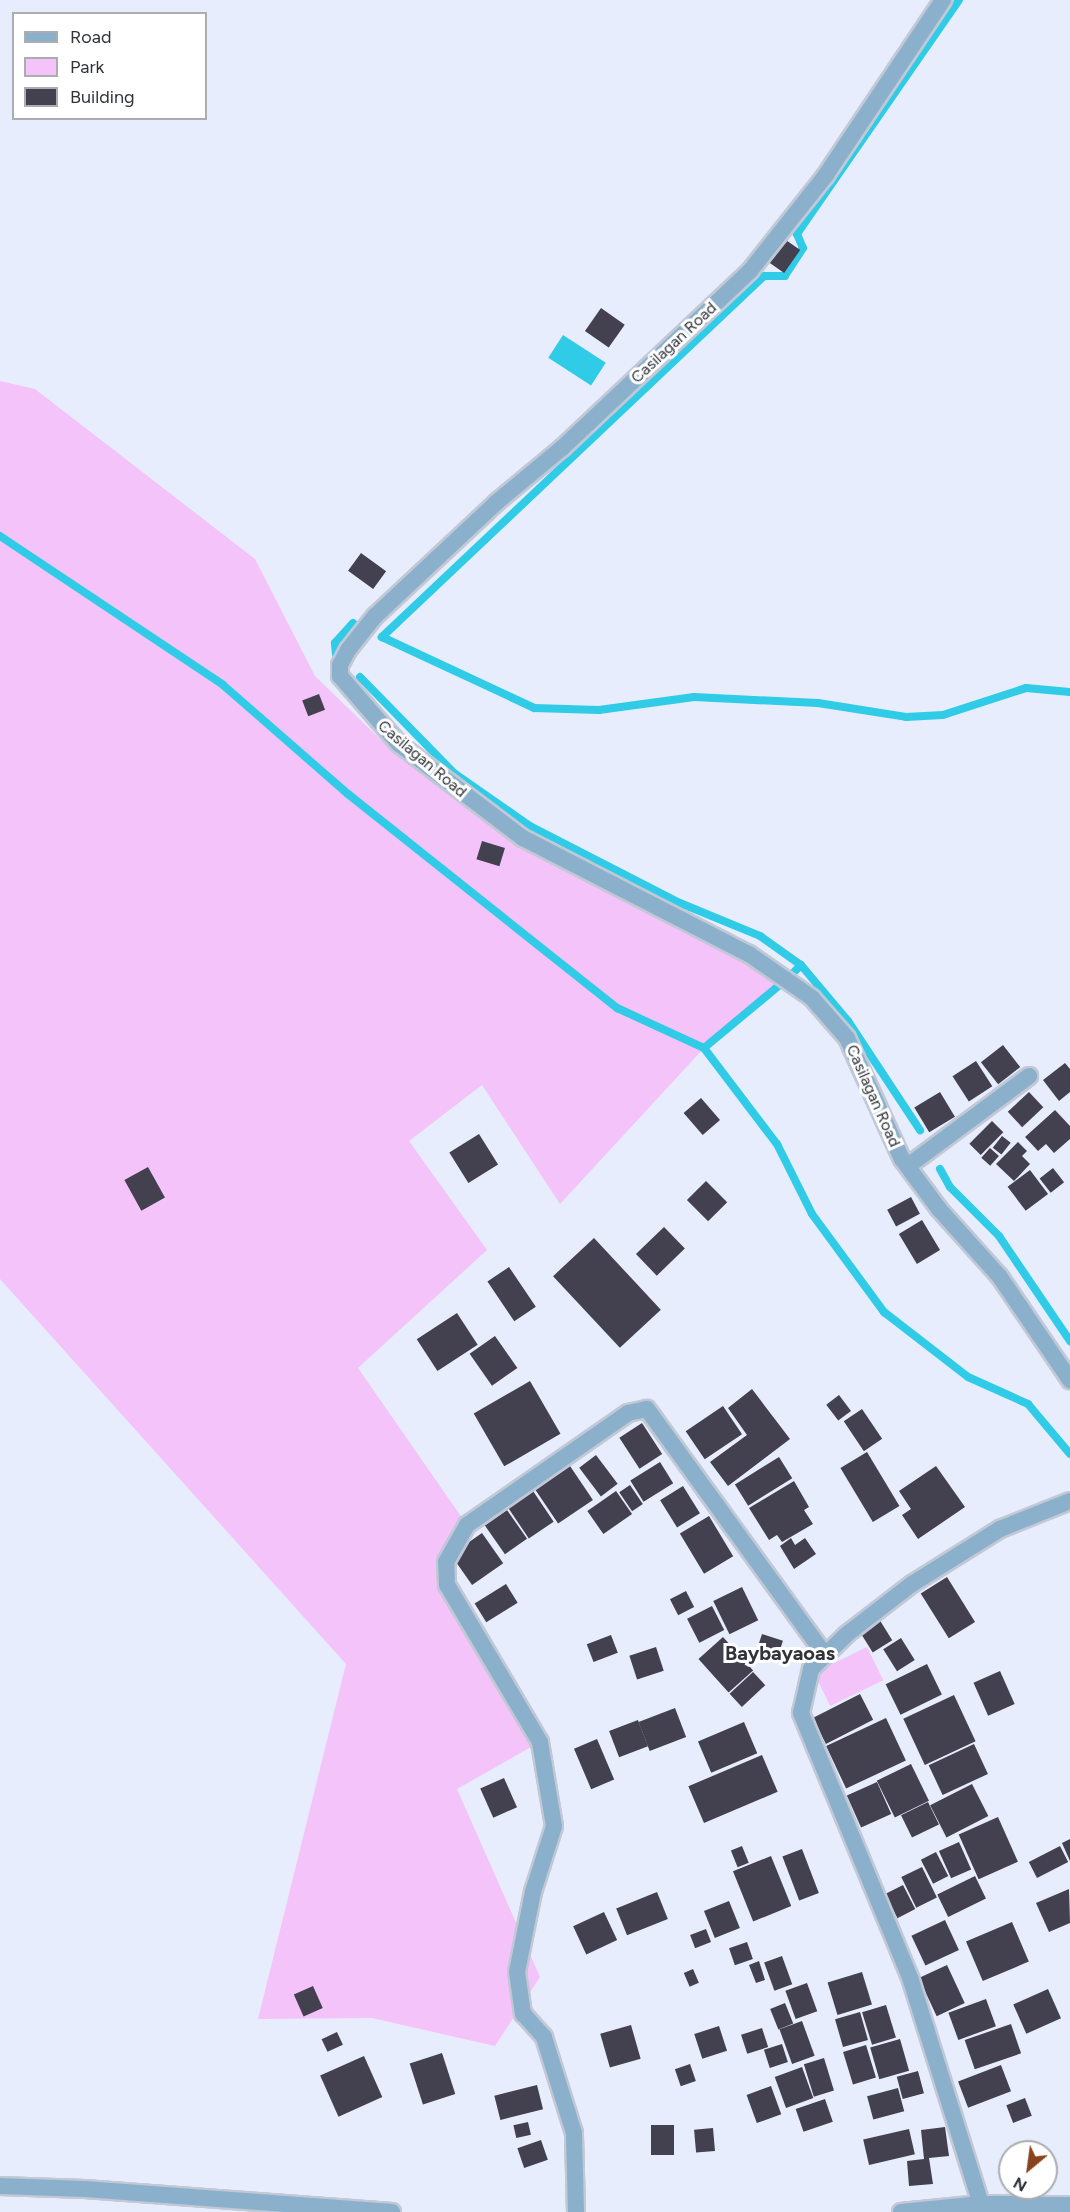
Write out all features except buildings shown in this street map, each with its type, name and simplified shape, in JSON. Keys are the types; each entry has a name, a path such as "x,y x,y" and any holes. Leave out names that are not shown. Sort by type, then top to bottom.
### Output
{"street":[{"name":"Casilagan Road","path":"943,0 826,175 750,271 562,448 497,502 375,616 340,664 345,685 386,731 484,812 559,859 749,954 812,998 847,1038 886,1130 908,1166 939,1209 1000,1277 1070,1380"},
{"path":"908,1166 1029,1076"},
{"path":"576,2212 574,2133 544,2037 523,2014 517,1972 532,1892 554,1826 540,1742 447,1585 446,1562 467,1525 628,1413 647,1409 825,1655"},
{"path":"981,2204 911,1980 801,1713 811,1669 847,1634 943,1564 999,1529 1070,1501"},
{"path":"0,2186 85,2189 392,2212"},
{"path":"901,2212 981,2204 1070,2205"}],"green space":[{"path":"0,381 35,389 255,559 315,676 384,743 445,780 523,838 786,978 704,1048 560,1204 482,1085 409,1141 487,1250 358,1368 467,1525 447,1585 540,1742 457,1789 540,1977 495,2046 372,2018 258,2019 346,1664 0,1279"},
{"path":"867,1647 883,1680 830,1706 814,1673"}],"water":[{"path":"563,335 606,363 591,385 548,358"}],"waterway":[{"path":"959,0 797,234 803,248 785,276 764,276 382,637 534,708 599,710 694,697 818,703 906,717 943,715 1026,688 1070,692"},
{"path":"0,536 223,685 348,794 617,1008 704,1048 782,983"},
{"path":"336,655 335,643 353,623"},
{"path":"360,677 454,773 530,826 680,903 760,936 801,965"},
{"path":"791,975 801,965 848,1021 920,1130"},
{"path":"704,1048 777,1144 812,1214 884,1312 968,1377 1028,1404 1070,1454"},
{"path":"940,1169 950,1187 999,1236 1070,1341"}],"district":[{"name":"Baybayaoas","path":"780,1653"}]}
